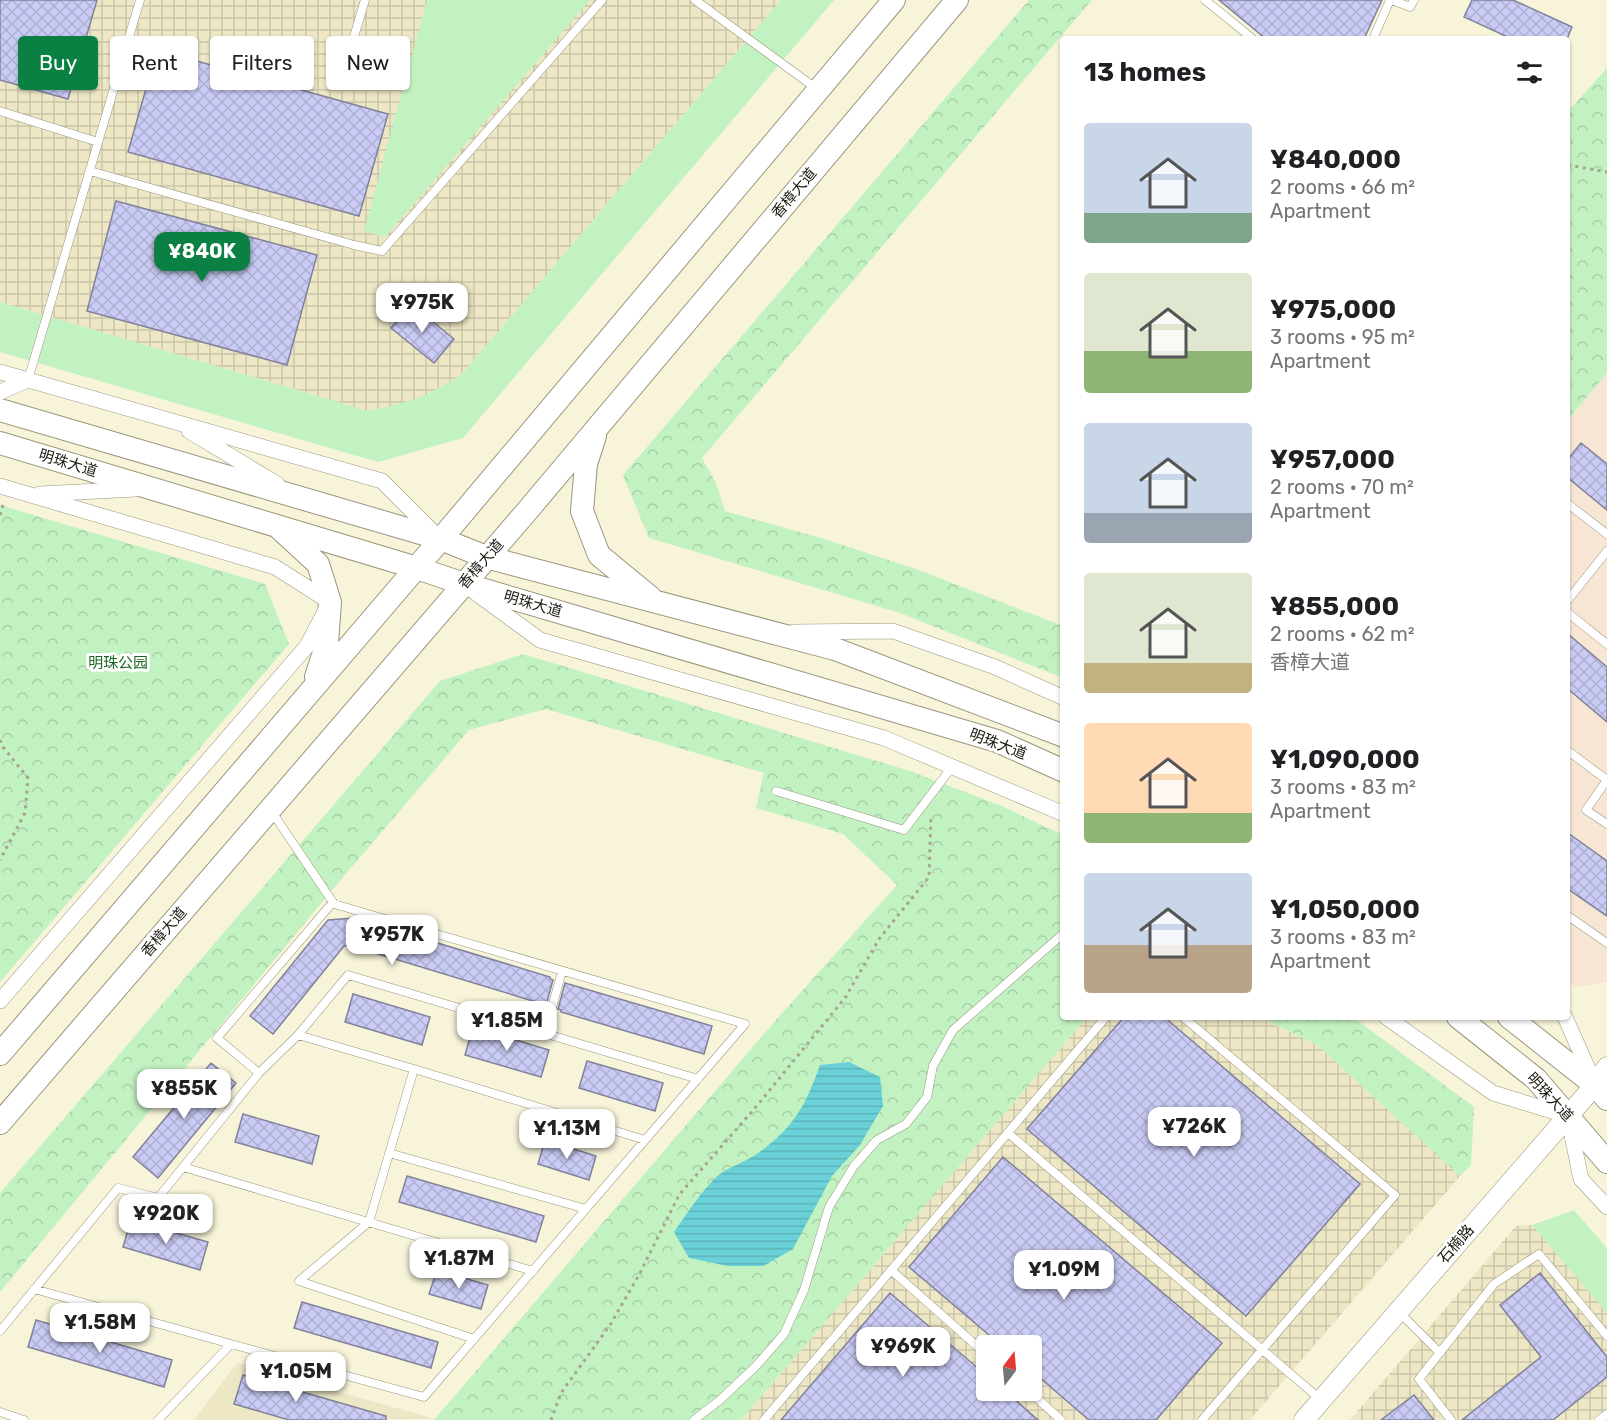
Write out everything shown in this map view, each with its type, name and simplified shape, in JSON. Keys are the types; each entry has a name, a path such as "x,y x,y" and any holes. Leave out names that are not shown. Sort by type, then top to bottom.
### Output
{"main road":[{"path":"0,1054 441,540 894,0"},
{"name":"香樟大道","path":"0,1124 464,584 957,0"},
{"name":"明珠大道","path":"0,410 441,540 486,557 835,649 1060,734"},
{"path":"599,425 586,464 582,512 599,555 655,602"},
{"name":"明珠大道","path":"0,443 464,584 997,741 1060,769"},
{"path":"277,526 318,564 330,602 327,643 312,688"},
{"name":"明珠大道","path":"1462,1020 1536,1079 1607,1162"},
{"path":"1513,1020 1604,1085"}],"street":[{"path":"0,372 382,481 441,540"},
{"path":"0,392 28,380"},
{"path":"173,421 300,498"},
{"path":"0,486 275,567 330,602 307,646 0,1001"},
{"path":"28,494 152,488"},
{"path":"464,584 540,640 884,738 1060,812"},
{"path":"770,632 893,631 995,667 1060,696"},
{"path":"1390,1020 1492,1093 1568,1116 1581,1179 1607,1207"},
{"path":"1567,1020 1604,1085"},
{"name":"石楠路","path":"1304,1420 1568,1116 1604,1085"}],"lane":[{"path":"28,380 140,0"},
{"path":"354,36 365,0"},
{"path":"90,171 382,251 602,0"},
{"path":"695,0 818,90"},
{"path":"1205,0 1249,36"},
{"path":"1374,36 1391,0 1410,7 1414,0"},
{"path":"0,111 98,142"},
{"path":"1570,506 1607,534"},
{"path":"1570,597 1607,551"},
{"path":"1570,615 1607,645"},
{"path":"1570,752 1607,780 1586,810 1607,824"},
{"path":"776,791 904,830 952,767"},
{"path":"34,1289 424,1397 745,1024 334,904 270,809"},
{"path":"259,1073 217,1038 333,902"},
{"path":"1570,917 1607,943"},
{"path":"694,1420 720,1400 756,1366 784,1334 804,1290 829,1207 854,1166 877,1140 906,1124 927,1097 933,1066 953,1030 1060,936"},
{"path":"544,1033 562,971"},
{"path":"0,1331 118,1188 159,1198 259,1073 298,1035 348,975 698,1079"},
{"path":"764,1420 1103,1020"},
{"path":"1187,1020 1395,1195 1202,1420"},
{"path":"298,1035 645,1140"},
{"path":"414,1070 369,1222 299,1281 474,1339"},
{"path":"1008,1133 1321,1400"},
{"path":"389,1153 586,1209"},
{"path":"183,1167 533,1270"},
{"path":"1451,1420 1419,1379 1494,1284 1539,1254 1607,1336"},
{"path":"891,1270 976,1345"},
{"path":"1398,1311 1440,1353"},
{"path":"158,1420 231,1344"},
{"path":"1040,1401 1061,1420"},
{"path":"0,1412 24,1420"},
{"path":"1599,1420 1607,1414"}],"path":[{"path":"1570,165 1607,172"},
{"path":"0,740 28,778 25,813 0,860"},
{"path":"551,1420 561,1393 610,1325 639,1275 679,1195 755,1108 845,998 879,939 928,877 931,795"}],"shaded area":[{"path":"0,0 781,0 461,375 441,388 418,398 393,407 368,411 0,302"},
{"path":"1607,373 1607,982 1575,987 1570,983 1570,418"},
{"path":"1084,1020 1265,1020 1316,1044 1460,1176 1250,1420 741,1420"},
{"path":"1532,1225 1607,1310 1607,1420 1350,1420 1516,1226"},
{"path":"237,1363 435,1419 194,1420"}],"green space":[{"path":"427,0 590,0 385,237 364,231 402,90 410,90 410,62"},
{"path":"781,0 834,0 463,438 378,462 0,352 0,302 368,411 393,406 428,393 461,375"},
{"path":"1029,0 1092,0 702,458 716,483 725,511 821,538 916,569 1060,625 1060,677 900,613 649,538 623,475"},
{"path":"1607,68 1607,373 1570,418 1570,109"},
{"name":"明珠公园","path":"0,505 265,584 289,644 0,982"},
{"path":"523,654 910,771 1002,806 1060,834 1060,1020 1084,1020 741,1420 434,1420 775,1021 897,885 843,834 756,808 764,773 546,709 469,730 333,889 0,1292 0,1193 440,681"},
{"path":"1265,1020 1357,1020 1474,1107 1471,1165 1460,1176 1316,1044"},
{"path":"1574,1210 1607,1248 1607,1313 1532,1225"}],"water":[{"path":"849,1062 880,1077 883,1106 860,1145 832,1176 793,1249 763,1266 728,1266 689,1258 674,1232 702,1194 720,1174 756,1154 783,1132 804,1103 820,1065"}],"building":[{"path":"0,0 97,0 86,36 18,36 18,85 0,80"},
{"path":"1219,0 1382,0 1365,36 1262,36"},
{"path":"1472,0 1513,0 1572,27 1568,36 1505,36 1464,17"},
{"path":"198,61 210,65 210,90 301,90 388,114 359,216 128,152 146,90 198,90"},
{"path":"36,90 71,90 68,99"},
{"path":"116,201 317,255 287,365 87,311"},
{"path":"411,304 454,339 434,363 391,328"},
{"path":"1581,443 1607,464 1607,510 1570,480 1570,457"},
{"path":"1570,636 1607,667 1607,722 1570,691"},
{"path":"1570,834 1607,861 1607,916 1570,890"},
{"path":"355,918 550,977 553,980 546,1005 352,946 344,946 273,1034 250,1016 328,920"},
{"path":"565,983 712,1026 704,1054 561,1012 558,1009"},
{"path":"353,994 430,1017 422,1045 345,1022"},
{"path":"1121,1020 1168,1020 1360,1184 1246,1316 1027,1129"},
{"path":"473,1027 549,1050 541,1077 465,1055"},
{"path":"587,1061 663,1083 655,1111 579,1088"},
{"path":"211,1063 236,1083 158,1178 133,1157"},
{"path":"243,1114 319,1136 312,1164 235,1142"},
{"path":"545,1140 596,1156 589,1180 538,1164"},
{"path":"1003,1157 1222,1343 1156,1420 1089,1420 1042,1380 1042,1335 989,1335 909,1267"},
{"path":"407,1176 544,1216 536,1242 399,1202"},
{"path":"131,1220 208,1242 200,1270 123,1247"},
{"path":"437,1270 488,1285 481,1309 429,1294"},
{"path":"1540,1273 1607,1357 1607,1377 1553,1420 1462,1420 1541,1357 1500,1305"},
{"path":"890,1293 976,1367 976,1401 1016,1401 1038,1420 781,1420"},
{"path":"302,1302 438,1342 431,1368 294,1328"},
{"path":"36,1320 172,1360 164,1387 28,1347"},
{"path":"243,1375 386,1416 386,1420 289,1420 234,1404"},
{"path":"1414,1395 1434,1420 1381,1420"}]}
